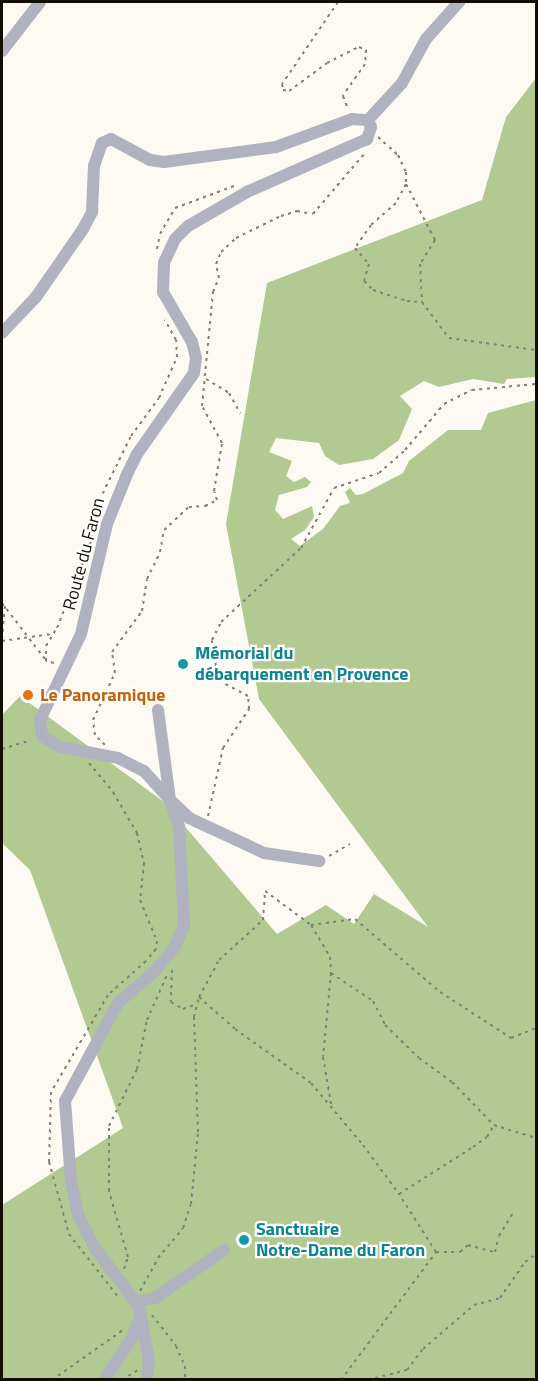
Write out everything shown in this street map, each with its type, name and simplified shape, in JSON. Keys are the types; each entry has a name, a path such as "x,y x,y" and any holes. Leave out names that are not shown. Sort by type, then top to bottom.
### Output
{"street":[{"path":"2,51 40,2"},
{"path":"2,333 36,297 83,229 92,212 94,166 102,143 111,139 150,160 164,162 276,147 352,119 368,131 402,83 426,39 459,2"},
{"name":"Route du Faron","path":"40,733 87,618 107,524 126,477 137,454 194,373 196,358 192,342 163,292 164,263 175,239 188,226 247,192 368,131"},
{"path":"147,1380 149,1360 137,1302 94,1246 78,1215 71,1181 65,1101 118,1003 155,971 175,946 184,925 178,826 170,800 158,710"},
{"path":"40,733 60,747 118,758 144,771 189,818 264,853 319,861"},
{"path":"137,1302 155,1298 224,1250"},
{"path":"104,1380 132,1338 140,1316"}],"path":[{"path":"338,2 282,84 283,90 289,91 351,50 366,50 359,77 347,87 343,96 352,119"},
{"path":"118,758 96,735 93,720 115,673 112,652 142,611 147,579 160,552 164,530 189,507 206,506 217,500 213,491 222,443 202,406 209,356 206,346 220,252 237,238 281,216 297,211 313,214 364,157 368,131 398,155 406,172 406,184 435,240 420,264 422,302 449,338 537,350"},
{"path":"156,254 160,234 175,208 237,184"},
{"path":"406,184 396,203 371,225 355,248 369,264 364,281 373,290 407,301 422,302"},
{"path":"46,661 46,646 90,545 96,507 131,436 159,398 177,357 176,340 162,313"},
{"path":"206,378 229,393 240,412"},
{"path":"206,826 223,748 249,709 248,696 222,682 217,673 212,640 221,622 301,548 334,488 380,473 405,450 444,404 472,390 537,384"},
{"path":"3,603 2,640 52,634"},
{"path":"3,603 46,661 52,665 58,660"},
{"path":"2,749 40,733"},
{"path":"319,861 350,844"},
{"path":"185,1380 185,1366 164,1326 137,1302 149,1271 183,1228 191,1204 198,1132 193,1057 199,997 219,960 262,920 265,891 311,926 330,957 331,973 326,991 323,1057 332,1106"},
{"path":"311,926 355,920 440,992 511,1038 537,1028"},
{"path":"121,1282 128,1257 109,1191 109,1126 137,1069 147,1020 171,967 171,1002 183,1009 198,1004"},
{"path":"331,973 373,1001 385,1025 399,1041 452,1082 494,1125 537,1138"},
{"path":"199,997 235,1029 310,1083 332,1106 399,1194 436,1252"},
{"path":"399,1194 480,1142 494,1125"},
{"path":"436,1252 460,1252 468,1245 495,1251 499,1236 513,1213"},
{"path":"340,1380 436,1252"},
{"path":"368,1380 407,1370 423,1349 474,1305 500,1298 525,1262 537,1254"},
{"path":"52,1380 125,1328"}],"green space":[{"path":"536,78 536,377 507,379 504,384 473,379 439,387 424,381 400,396 412,409 399,440 373,459 339,465 325,456 319,443 276,438 269,452 292,461 286,476 294,482 305,477 311,482 307,487 279,495 275,510 283,519 312,506 314,517 305,530 291,539 300,546 323,529 340,506 350,503 345,492 350,488 356,495 363,494 403,473 409,461 448,430 481,430 488,413 536,400 536,1379 2,1380 2,1205 123,1128 30,870 2,843 2,715 20,696 164,802 277,934 326,905 354,924 374,894 428,927 259,699 226,524 267,283 482,200 506,117"}],"place":[{"name":"Mémorial du débarquement en Provence","path":"183,664"},
{"name":"Le Panoramique","path":"28,695"},
{"name":"Sanctuaire Notre-Dame du Faron","path":"244,1240"}]}
